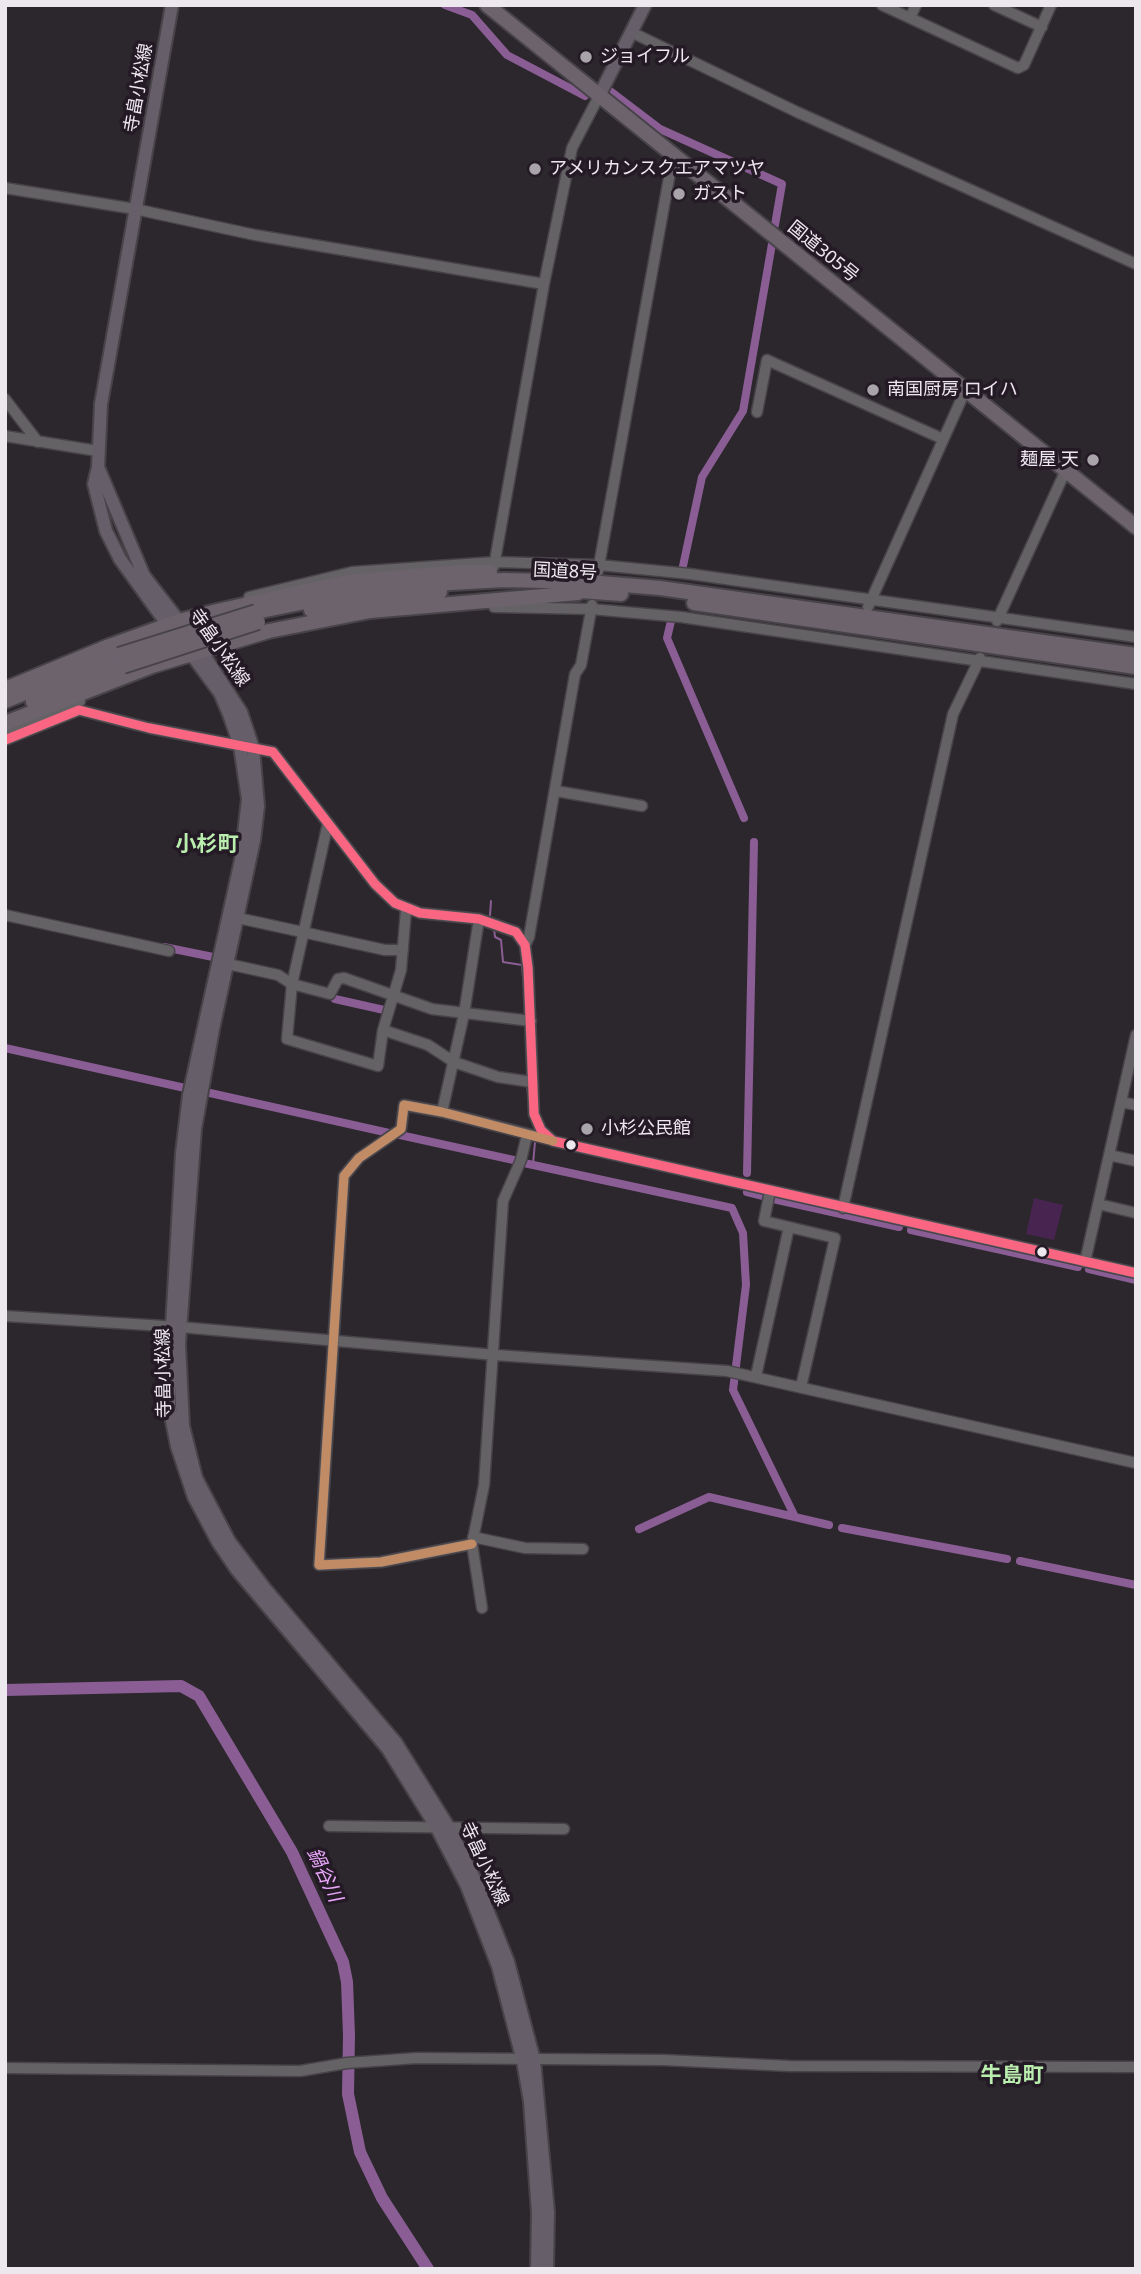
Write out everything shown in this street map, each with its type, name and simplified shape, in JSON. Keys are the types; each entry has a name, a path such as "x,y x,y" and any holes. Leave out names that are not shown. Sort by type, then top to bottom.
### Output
{"highway":[{"name":"国道305号","path":"487,5 506,11 600,96 673,156 886,329 966,389 1065,472 1132,522"},
{"path":"5,690 117,656 173,623 346,582 450,573 575,576 594,587"},
{"name":"国道8号","path":"594,587 925,638 1136,667"},
{"name":"国道8号","path":"5,701 117,656 261,622 342,605 434,593 507,588 660,589 1136,655"},
{"path":"5,723 152,666 197,652 261,622"},
{"path":"913,624 1012,630 1136,645"},
{"path":"925,638 935,645 1136,676"},
{"name":"国道8号","path":"5,713 117,656"}],"main road":[{"name":"寺畠小松線","path":"172,5 101,404 98,467 94,484 106,531 131,576 197,652 242,712 258,813 195,1129 175,1326"},
{"path":"600,96 645,5"},
{"name":"寺畠小松線","path":"246,747 247,819 189,1095 169,1406 181,1462 205,1520 237,1570 306,1648 388,1749 443,1828 476,1882 508,1962 528,2060 548,2212 547,2269"},
{"name":"寺畠小松線","path":"528,2060 538,2213 537,2269"}],"street":[{"path":"881,5 1018,68 1024,65 1051,5"},
{"path":"910,18 916,5"},
{"path":"994,5 1042,26"},
{"path":"631,32 797,112 1136,264"},
{"path":"494,566 544,284 572,148 600,96"},
{"path":"553,1140 541,1130 534,1114 531,1021 524,945 556,791 575,674 581,665 673,156"},
{"path":"5,188 135,209 255,235 544,284"},
{"path":"757,412 766,360 943,439"},
{"path":"869,604 966,389"},
{"path":"5,399 38,442"},
{"path":"5,436 98,452"},
{"path":"998,620 1065,472"},
{"path":"217,611 241,600 289,586 352,572 494,566 594,587 681,617 1136,684"},
{"path":"261,622 283,634 381,616 488,606 594,587 869,604 1136,637"},
{"path":"846,655 850,641"},
{"path":"5,683 99,645 117,656"},
{"path":"843,1208 953,714 980,659"},
{"path":"5,732 132,680 152,666"},
{"path":"5,740 79,710 149,728 273,752 375,884 406,910 480,919 516,932 524,945"},
{"path":"556,791 642,806"},
{"path":"328,822 292,984 287,1039 290,1042 378,1066 383,1030 394,995 403,950 406,910"},
{"path":"5,915 169,951"},
{"path":"238,918 385,950 403,950"},
{"path":"442,1112 464,1014 480,919"},
{"path":"228,964 278,975 292,984 330,994 338,979 344,978 432,1009 531,1021"},
{"path":"383,1030 428,1045 454,1062 498,1077 532,1082"},
{"path":"1085,1262 1136,1035"},
{"path":"1121,1102 1136,1105"},
{"path":"583,1549 525,1548 472,1540 381,1562 319,1565 345,1176 359,1158 401,1129 404,1105 843,1208 1136,1273"},
{"path":"482,1608 472,1540 484,1485 495,1355 503,1201 521,1160 527,1135"},
{"path":"1109,1155 1136,1161"},
{"path":"770,1191 764,1221 835,1238 801,1387"},
{"path":"1098,1204 1136,1213"},
{"path":"756,1376 789,1227"},
{"path":"5,1316 175,1326 335,1342 734,1372 1136,1463"},
{"path":"329,1826 564,1829"},
{"path":"5,2068 223,2072 318,2068 374,2060 664,2060 789,2066 1136,2067"}],"shaded area":[{"path":"1034,1198 1063,1205 1054,1240 1026,1234"}],"waterway":[{"path":"445,5 472,15 507,55 585,96"},
{"path":"610,91 660,129 782,184 775,225"},
{"path":"683,566 702,477 743,411 772,244"},
{"path":"671,621 667,638 744,818"},
{"path":"747,1173 754,842"},
{"path":"490,915 491,901"},
{"path":"494,929 495,937 501,940 503,962 522,965 525,1002"},
{"path":"164,947 213,957"},
{"path":"335,999 384,1010"},
{"path":"5,1048 185,1088"},
{"path":"527,1065 527,1074"},
{"path":"527,1085 530,1114"},
{"path":"210,1093 389,1133"},
{"path":"400,1135 518,1161"},
{"path":"533,1164 535,1142"},
{"path":"524,1163 732,1208 743,1233 746,1285 733,1390 794,1515"},
{"path":"747,1192 763,1196"},
{"path":"773,1199 899,1227"},
{"path":"911,1230 1078,1267"},
{"path":"1089,1269 1136,1280"},
{"path":"639,1529 709,1497 829,1525"},
{"path":"842,1528 1007,1559"},
{"path":"1020,1561 1136,1585"},
{"name":"鍋谷川","path":"5,1690 181,1686 199,1696 292,1852 343,1962 347,1982 348,2094 360,2152 382,2198 428,2269"}],"transit line":[{"path":"5,740 79,710 149,728 273,752 375,884 395,903 420,913 479,919 516,932 525,945 528,968 534,1114 541,1130 553,1141 1136,1273"},
{"path":"472,1544 381,1562 319,1565 344,1176 359,1158 401,1129 404,1105 442,1112 553,1141"}],"place":[{"name":"ジョイフル","path":"586,57"},
{"name":"アメリカンスクエアマツヤ","path":"535,169"},
{"name":"ガスト","path":"679,194"},
{"name":"南国厨房 ロイハ","path":"873,390"},
{"name":"麺屋 天","path":"1093,460"},
{"name":"小杉公民館","path":"587,1129"}],"district":[{"name":"小杉町","path":"207,845"},
{"name":"牛島町","path":"1012,2076"}]}
